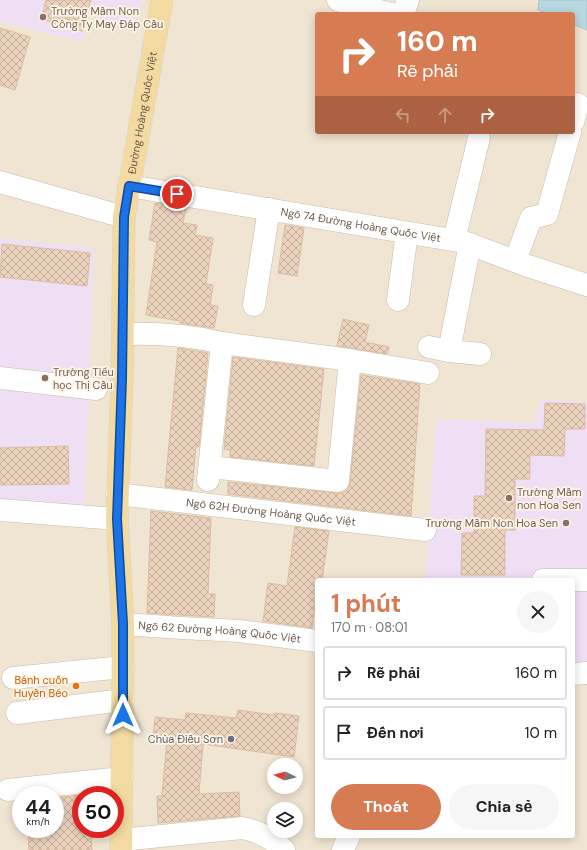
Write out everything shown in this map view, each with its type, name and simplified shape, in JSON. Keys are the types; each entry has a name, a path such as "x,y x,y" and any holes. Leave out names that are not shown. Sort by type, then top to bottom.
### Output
{"main road":[{"name":"Đường Hoàng Quốc Việt","path":"121,845 123,624 117,494 123,334 124,217 162,0"}],"street":[{"path":"338,0 384,12"},
{"path":"404,12 408,0"},
{"path":"515,261 531,218 547,214 569,134"},
{"path":"479,138 462,242 439,349 480,354"},
{"path":"0,182 124,217"},
{"name":"Ngõ 74 Đường Hoàng Quốc Việt","path":"129,186 462,242 587,285"},
{"path":"254,305 269,209"},
{"path":"398,300 407,232"},
{"path":"123,334 141,333 204,339 222,343 350,360 428,373"},
{"path":"222,343 209,474 338,481 350,360"},
{"path":"0,378 96,389"},
{"name":"Ngõ 62H Đường Hoàng Quốc Việt","path":"117,494 425,530"},
{"path":"0,510 117,519"},
{"path":"575,580 587,580"},
{"name":"Ngõ 62 Đường Hoàng Quốc Việt","path":"123,624 239,631 315,641"},
{"path":"13,678 123,667"},
{"path":"575,674 587,673"},
{"path":"17,713 123,700"},
{"path":"8,790 122,778"},
{"path":"121,845 242,828 254,830 275,841 284,850"},
{"path":"343,850 348,838"}],"shaded area":[{"path":"0,0 587,0 587,850 0,850"},
{"name":"Trường Mầm Non Công Ty May Đáp Cầu","path":"0,0 142,0 135,29 87,13 85,41 50,34 0,21"},
{"name":"Trường Tiểu học Thị Cầu","path":"0,238 94,248 84,508 0,507"},
{"name":"Trường Mầm non Hoa Sen","path":"541,399 587,402 587,669 575,670 575,578 424,578 436,419 534,423"}],"water":[{"path":"539,0 587,0 587,30 575,25 575,12 544,12 538,10"}],"building":[{"path":"46,0 91,0 82,31 41,19"},
{"path":"0,28 30,37 15,90 0,85"},
{"path":"155,203 186,208 183,223 197,225 195,235 213,238 206,284 213,285 210,305 218,306 214,328 180,323 180,321 146,315 157,242 149,240"},
{"path":"285,225 304,228 297,276 278,273"},
{"path":"2,244 90,253 87,286 0,277"},
{"path":"343,319 369,325 365,342 389,347 387,354 337,346"},
{"path":"178,348 208,353 199,447 196,446 192,490 165,487"},
{"path":"233,357 324,369 314,466 230,457 230,450 224,449"},
{"path":"361,375 420,384 411,516 228,494 228,482 337,493 343,493 348,489"},
{"path":"545,403 585,404 585,429 565,429 564,456 530,455 530,479 515,479 515,530 505,530 505,575 461,575 462,533 474,533 474,496 485,496 486,429 544,430"},
{"path":"68,446 69,484 0,485 0,448"},
{"path":"151,511 211,518 208,594 215,594 214,617 147,613"},
{"path":"295,527 329,531 322,578 315,578 315,606 312,628 263,621 268,583 287,586"},
{"path":"238,710 274,715 274,713 299,716 294,757 203,744 199,794 239,792 240,816 158,823 157,796 162,796 167,740 153,738 155,717 185,720 186,713 236,718"},
{"path":"72,796 72,838 91,838 92,850 29,850 28,838 64,838 64,797"}],"place":[{"name":"Trường Mầm Non Công Ty May Đáp Cầu","path":"43,17"},
{"name":"Trường Tiểu học Thị Cầu","path":"45,378"},
{"name":"Trường Mầm non Hoa Sen","path":"509,498"},
{"name":"Trường Mầm Non Hoa Sen","path":"566,523"},
{"name":"Bánh cuốn Huyền Béo","path":"76,686"},
{"name":"Chùa Điều Sơn","path":"231,739"}],"route":[{"path":"123,715 123,624 117,494 122,378 124,217 129,186 177,194"}]}
